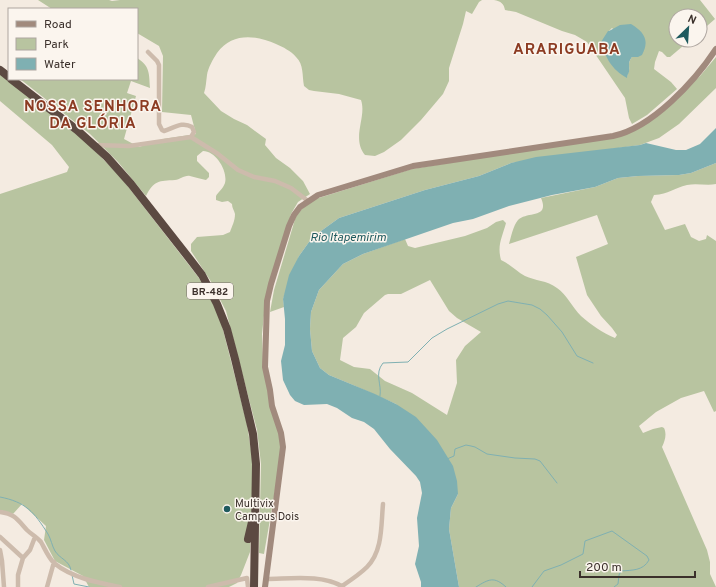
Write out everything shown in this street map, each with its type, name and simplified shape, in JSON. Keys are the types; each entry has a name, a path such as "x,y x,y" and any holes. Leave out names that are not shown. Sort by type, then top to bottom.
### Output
{"highway":[{"name":"BR-482","path":"0,70 8,76"},
{"name":"BR-482","path":"13,80 78,130 107,157 131,184 202,275 217,304 227,329 253,434 256,464 255,512 250,577"},
{"path":"248,539 255,512"},
{"path":"250,577 254,587"}],"street":[{"path":"265,587 283,458 281,433 272,406 265,367 267,301 271,284 294,215 300,207 318,195 419,165 623,134 644,123 677,96 694,79 716,49"},
{"path":"148,52 159,65 159,124 162,130 164,131 182,124 188,124 192,127 194,132 192,137"},
{"path":"93,144 129,146 192,137 218,154 238,170 254,177 275,181 291,188 308,201"},
{"path":"266,579 328,580 343,587 364,571 377,553 383,504"},
{"path":"0,512 9,513 18,519 40,541 54,562 63,569 83,578 120,587"},
{"path":"0,537 23,558"},
{"path":"18,587 18,575 23,558 30,550 35,537"},
{"path":"0,550 4,587"},
{"path":"47,587 54,562"},
{"path":"208,587 250,577 248,587"}],"green space":[{"path":"38,0 482,0 479,2 472,14 466,11 449,68 449,81 443,94 421,120 401,140 384,152 375,156 365,155 359,142 362,113 361,100 339,94 309,90 304,86 302,67 299,60 284,48 268,41 245,37 230,41 223,46 212,61 208,72 204,93 221,111 247,125 266,139 265,145 276,158 290,168 303,181 310,194 298,202 291,214 265,306 262,334 263,361 280,435 281,456 264,554 259,553 261,464 257,430 226,311 210,280 191,251 191,244 197,237 223,235 230,232 235,217 232,204 228,201 222,202 216,200 216,196 225,183 225,173 220,162 212,154 203,151 197,156 197,161 209,173 209,177 206,180 188,176 177,180 161,181 154,184 146,196 118,162 90,134 21,80 138,80 138,59 147,67 150,88 131,81 127,93 136,96 124,139 139,147 163,139 196,134 191,115 162,112 163,56 159,46 138,34 138,8 50,8"},
{"path":"494,0 700,0 706,8 668,8 668,48 681,48 670,57 667,57 659,51 654,69 671,82 677,89 647,115 632,124 629,118 625,98 587,42 575,35 516,12 505,10 502,3","holes":["612,28 638,57 632,57 630,59 627,77 609,31"]},
{"path":"708,10 715,19 708,25"},
{"path":"716,57 716,88 679,124 659,138 640,145 511,163 479,176 425,190 339,218 309,242 299,256 283,299 284,307 270,312 274,290 296,216 309,201 412,169 614,136 655,116 700,76"},
{"path":"0,73 84,140 119,175 199,278 219,314 247,424 253,464 250,552 237,583 229,587 89,587 83,576 55,561 44,540 46,526 22,504 13,514 0,510 0,194 67,172 69,167 52,145 0,101"},
{"path":"716,163 716,184 691,184 682,186 654,195 651,202 665,230 685,224 691,237 699,241 706,239 707,235 716,241 716,411 714,412 704,391 681,398 656,412 639,426 643,433 653,429 664,428 665,438 662,447 707,550 710,562 710,574 716,587 459,587 449,529 451,508 458,494 396,404 329,375 320,368 312,351 310,329 311,312 319,290 343,264 363,254 405,239 408,246 415,248 465,236 503,220 506,223 500,246 501,260 525,276 553,285 564,294 578,312 593,326 615,338 617,335 601,316 587,295 576,257 608,244 597,215 509,244 515,225 522,217 540,212 543,205 541,198 595,187 618,178 691,173","holes":["430,280 449,311 457,318 481,332 465,346 456,360 457,383 447,415 412,393 385,381 370,369 354,367 340,360 343,338 356,327 364,313 385,295 401,294"]}],"water":[{"path":"631,24 642,33 645,45 642,55 632,57 630,59 627,78 621,75 610,63 601,42 608,31 620,25"},
{"name":"Rio Itapemirim","path":"716,128 716,163 691,173 679,175 618,178 595,187 552,195 509,206 473,219 453,223 363,254 343,264 319,290 311,312 310,329 312,351 320,368 329,375 396,404 416,417 437,440 453,466 457,481 458,494 451,508 449,529 459,587 421,587 421,582 415,564 419,546 417,518 422,493 420,482 416,476 390,449 374,429 364,422 352,418 337,408 327,404 304,405 295,401 290,395 283,380 281,361 285,345 285,319 283,299 289,275 299,256 309,242 339,218 425,190 479,176 511,163 536,157 640,145 646,143 676,150 686,150 700,144"}],"waterway":[{"path":"380,396 379,371 383,363 408,362 432,338 498,304 508,301 532,305 540,309 562,332 577,356 593,363"},
{"path":"447,459 454,456 455,449 466,445 475,447 487,454 535,459 540,461 557,483"},
{"path":"0,497 23,505 34,514 48,534 55,551 68,564 71,570"},
{"path":"532,587 544,571 561,565 583,554 585,541 612,531 647,556 649,560 647,564 640,568 621,571 618,584 614,587"},
{"path":"72,575 74,584 89,587"},
{"path":"476,587 491,580 498,581 506,587"}],"place":[{"name":"Multivix Campus Dois","path":"227,509"}],"district":[{"name":"ARARIGUABA","path":"567,49"},
{"name":"NOSSA SENHORA DA GLÓRIA","path":"93,114"}]}
